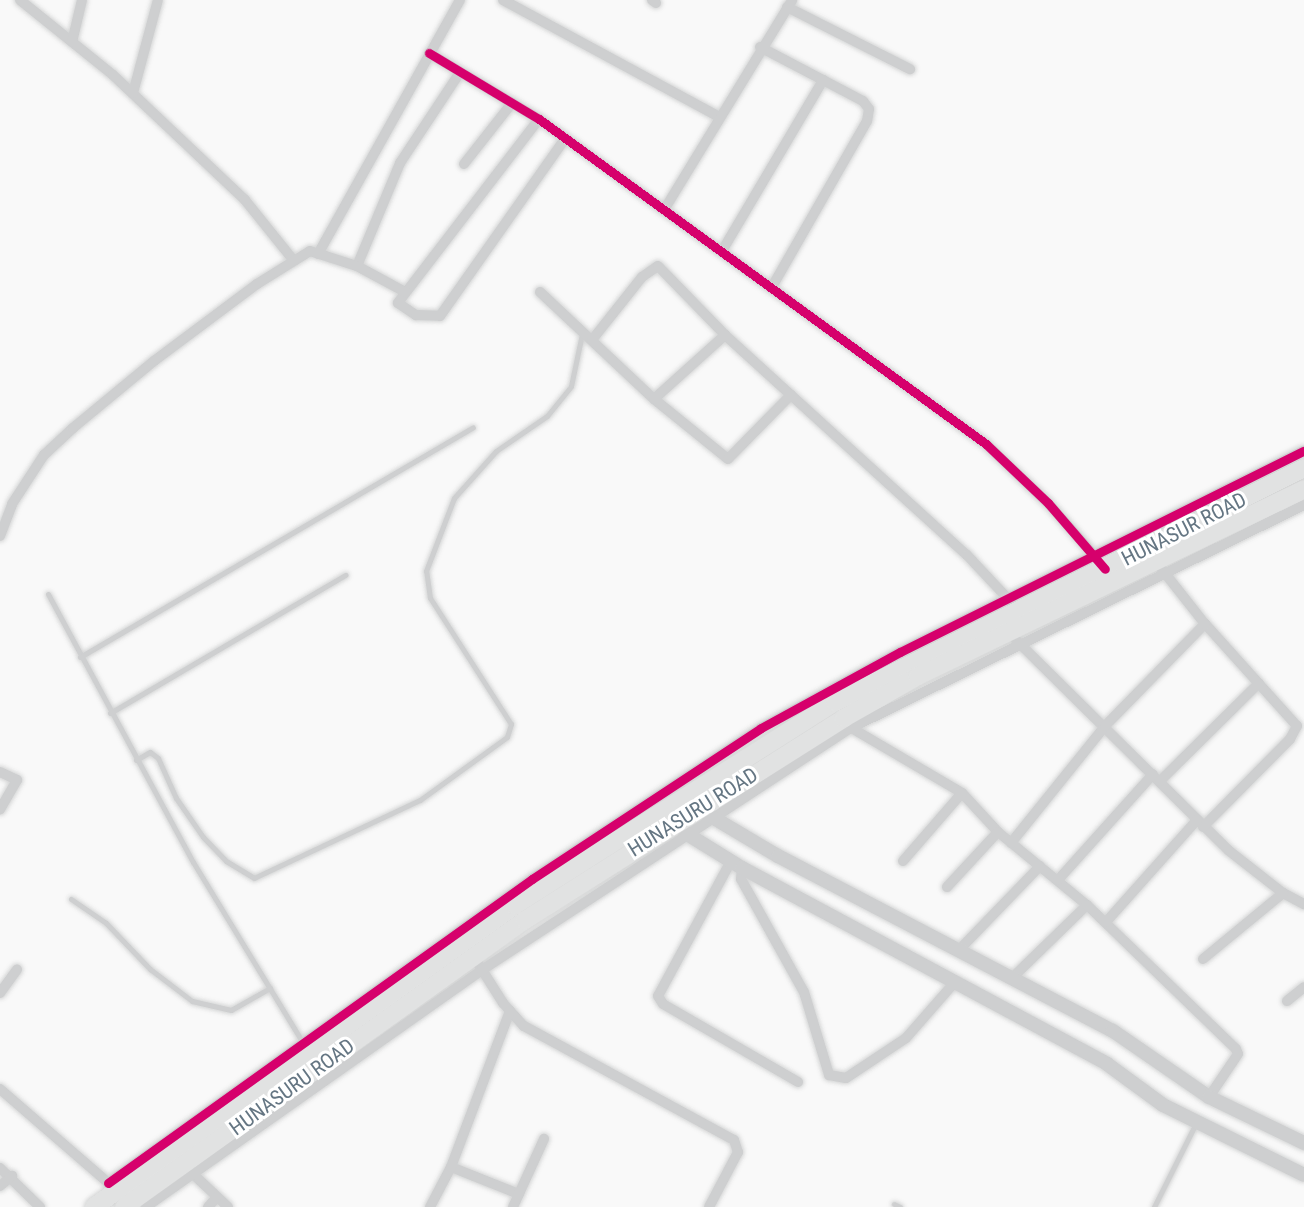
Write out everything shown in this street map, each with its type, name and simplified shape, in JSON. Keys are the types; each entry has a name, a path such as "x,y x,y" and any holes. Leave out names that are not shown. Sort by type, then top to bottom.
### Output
{"highway":[{"name":"HUNASUR ROAD","path":"94,1207 125,1198 306,1049 515,905 677,820 687,793 835,702 1018,611 1101,562 1304,468"},
{"name":"HUNASURU ROAD","path":"125,1198 478,963 677,820 847,723 1014,638 1018,611 1160,568 1304,489"}],"street":[{"path":"20,0 133,93 245,200 294,261"},
{"path":"72,42 82,0"},
{"path":"133,93 158,0"},
{"path":"318,254 460,0"},
{"path":"503,0 719,117"},
{"path":"664,210 760,47 790,3 910,69"},
{"path":"760,47 863,101 869,109 867,121 772,287"},
{"path":"429,53 459,74 539,119 772,287 821,328 986,444 1048,503 1101,562 1304,451"},
{"path":"357,266 400,163 459,74"},
{"path":"722,251 823,80"},
{"path":"464,164 512,103"},
{"path":"539,119 398,303 416,315 440,316 565,139"},
{"path":"0,536 12,504 44,455 154,361 310,251 357,266 405,292"},
{"path":"306,1049 531,879 761,728 900,652 1018,611 725,335 658,266 642,277 592,340"},
{"path":"540,292 654,399 728,459 791,395"},
{"path":"654,399 725,335"},
{"path":"1304,505 1160,568 1014,638 1106,726 1200,824 1283,893 1304,904"},
{"path":"1106,922 1200,824 1297,732 1297,726 1204,624 1160,568"},
{"path":"1011,843 1106,726 1204,624"},
{"path":"1058,880 1156,778 1259,683"},
{"path":"677,820 713,818 847,723 962,793 998,832 1106,922 1236,1049 1238,1054 1209,1097"},
{"path":"0,772 17,780 0,810"},
{"path":"687,793 697,808 713,818 1010,980 1113,1031 1209,1097 1304,1143"},
{"path":"903,861 962,793"},
{"path":"677,820 736,864 1107,1064 1163,1105 1304,1176"},
{"path":"947,887 998,832"},
{"path":"736,864 741,879 804,992 829,1076 846,1078 906,1038 955,982"},
{"path":"736,864 658,996 663,1004 798,1082"},
{"path":"958,951 1040,866"},
{"path":"1203,959 1283,893"},
{"path":"1010,980 1087,905"},
{"path":"0,1089 125,1198 193,1174 478,963 510,1011 524,1026 552,1045 611,1072 734,1140 738,1152 709,1207"},
{"path":"0,993 17,970"},
{"path":"1287,1001 1304,987"},
{"path":"430,1207 451,1167 510,1011"},
{"path":"513,1207 544,1139"},
{"path":"451,1167 519,1194"},
{"path":"0,1168 12,1176 40,1207"},
{"path":"193,1174 228,1207"},
{"path":"0,1186 12,1176"},
{"path":"208,1207 218,1197"}],"lane":[{"path":"136,760 150,752 159,758 176,798 203,837 226,861 254,878 420,800 507,737 511,724 430,598 426,571 454,498 496,451 547,416 571,386 583,332"},
{"path":"81,657 473,427"},
{"path":"110,713 345,576"},
{"path":"48,594 136,760 306,1049"},
{"path":"71,899 106,923 150,969 192,1001 231,1010 270,988"},
{"path":"1154,1207 1197,1122"}],"cycle path":[{"path":"429,53 539,119 986,444 1048,503 1105,569"},
{"path":"108,1183 532,879 761,728 900,652 1304,451"}]}
